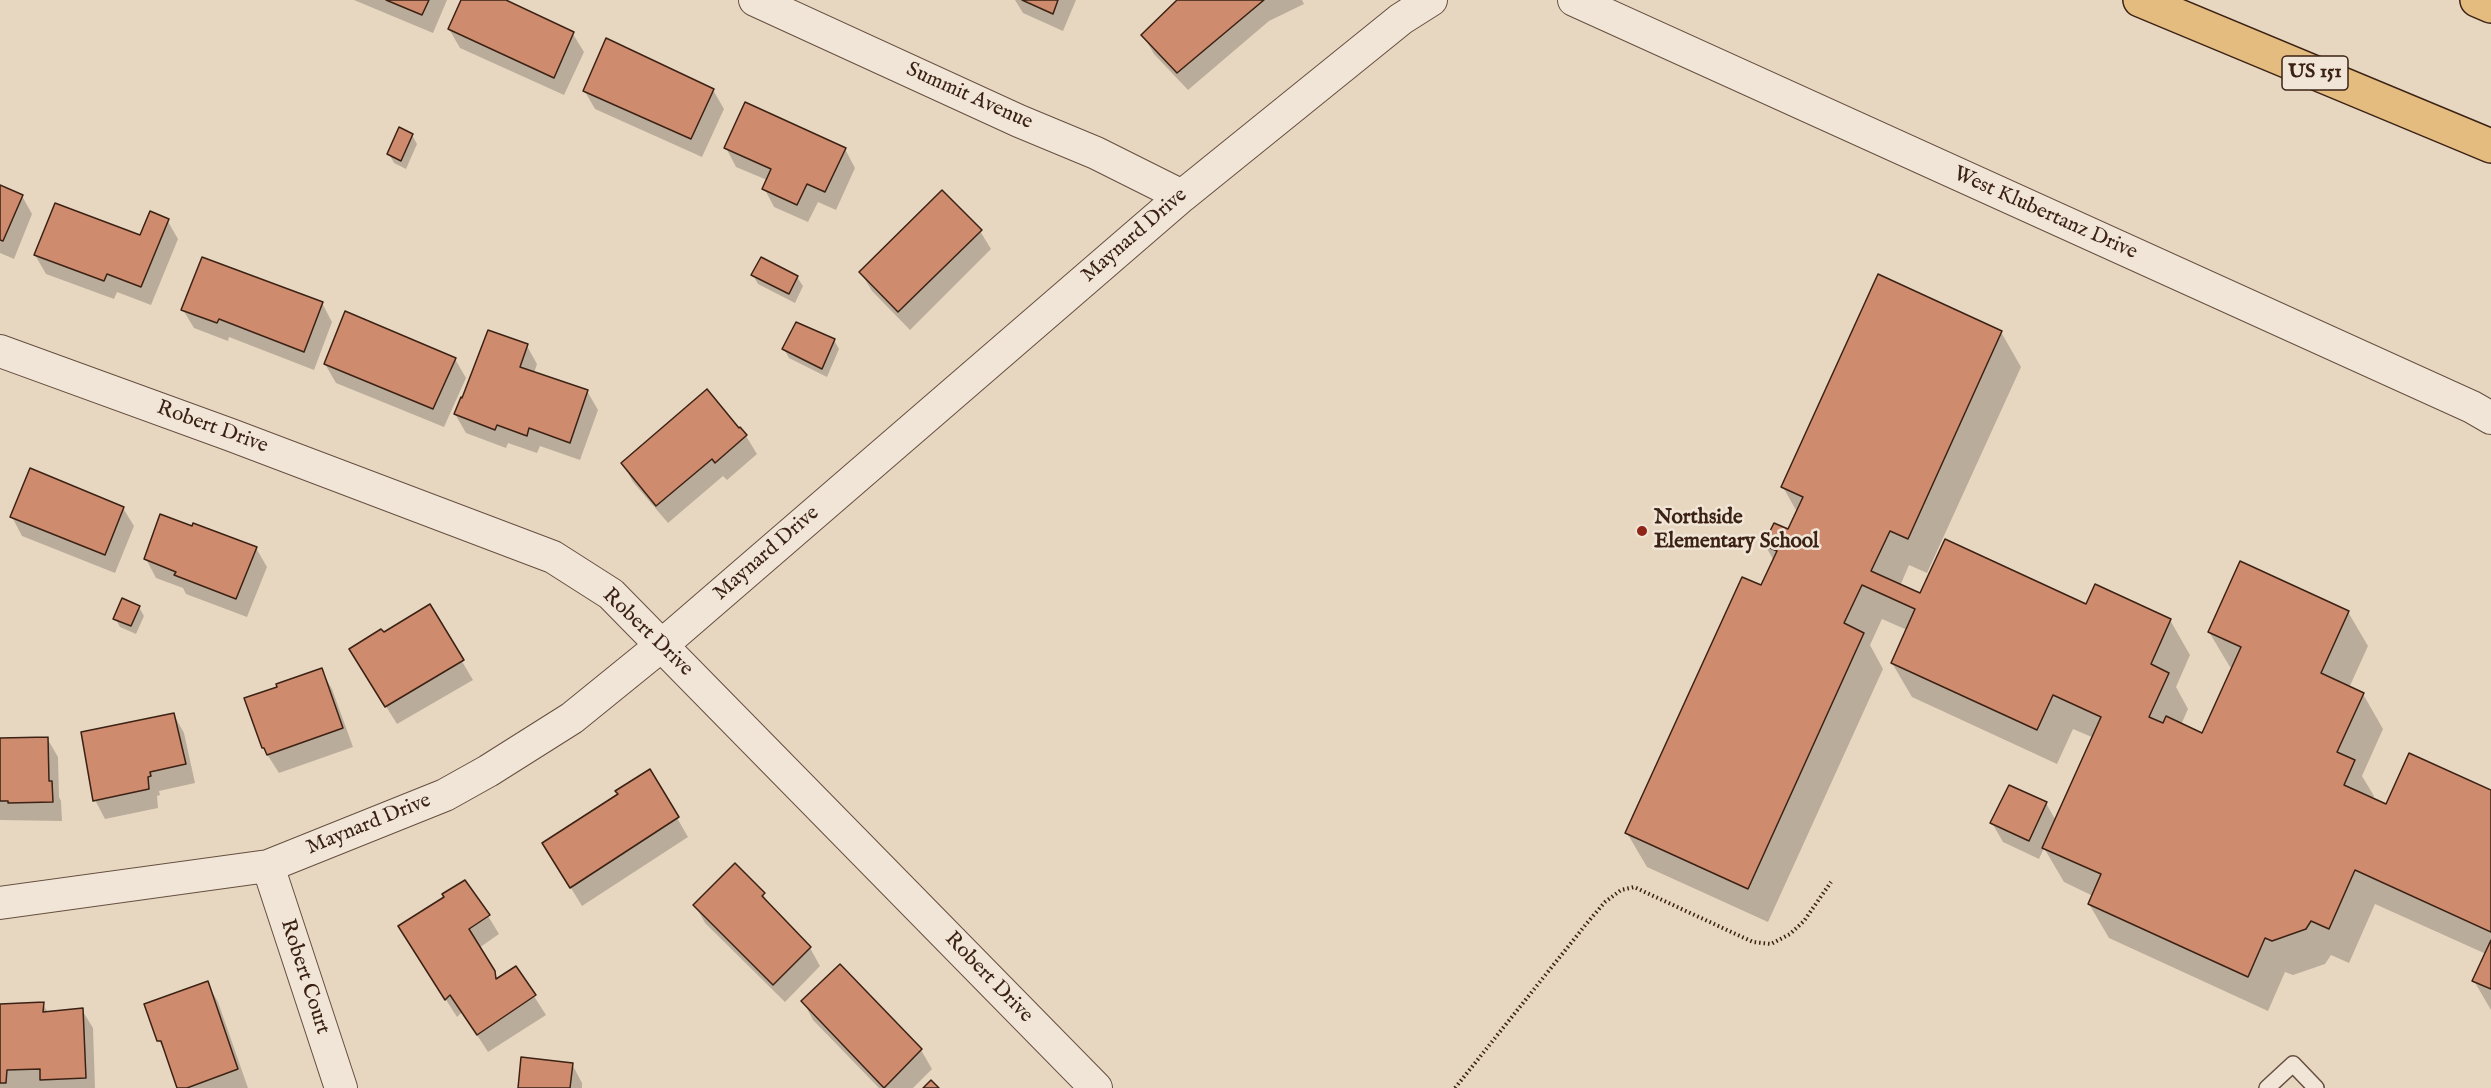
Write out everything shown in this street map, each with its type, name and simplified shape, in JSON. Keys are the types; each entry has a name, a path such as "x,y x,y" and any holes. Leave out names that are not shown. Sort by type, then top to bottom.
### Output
{"highway":[{"name":"US 151","path":"2140,0 2491,146"},
{"path":"2477,0 2491,6"}],"street":[{"name":"Summit Avenue","path":"755,0 1019,121 1096,153 1182,196"},
{"name":"Maynard Drive","path":"0,903 268,866 445,795 480,776 572,718 662,645 1182,196 1401,19 1431,0"},
{"name":"West Klubertanz Drive","path":"1586,6 2472,407 2491,418"},
{"name":"Robert Drive","path":"0,351 231,435 553,557 611,594 1096,1088"},
{"name":"Robert Court","path":"268,866 341,1088"}],"lane":[{"path":"2267,1088 2293,1064 2316,1088"}],"path":[{"path":"1455,1088 1587,923 1605,902 1621,890 1634,887 1753,942 1771,944 1790,934 1804,921 1831,882"}],"building":[{"path":"386,0 429,0 422,15"},
{"path":"461,0 506,0 574,32 554,78 448,29"},
{"path":"1022,0 1058,0 1053,14"},
{"path":"1177,0 1264,0 1177,73 1141,35"},
{"path":"606,38 714,89 691,139 583,91"},
{"path":"745,102 846,148 825,192 807,184 797,205 762,189 771,169 724,148"},
{"path":"399,127 413,134 401,161 387,154"},
{"path":"0,185 23,195 3,241 0,240"},
{"path":"942,190 982,230 898,312 859,272"},
{"path":"55,203 140,235 150,211 169,219 141,287 107,274 104,281 34,255"},
{"path":"202,257 323,302 304,352 219,319 217,323 181,310"},
{"path":"761,257 798,276 789,294 751,275"},
{"name":"Northside Elementary School","path":"1878,274 2002,331 1908,539 1890,531 1871,571 1920,593 1945,539 2086,604 2095,584 2171,619 2151,664 2169,673 2149,717 2163,723 2166,716 2202,733 2241,647 2208,632 2240,561 2349,611 2321,673 2364,693 2337,752 2355,760 2344,785 2386,804 2409,753 2491,790 2491,932 2355,870 2329,929 2311,921 2306,929 2272,941 2265,938 2248,977 2088,904 2101,874 2042,848 2101,717 2053,695 2037,730 1891,663 1915,609 1862,585 1844,623 1864,633 1748,889 1625,833 1742,577 1761,585 1777,551 1763,545 1774,523 1788,529 1803,497 1781,487"},
{"path":"345,311 456,358 433,409 324,364"},
{"path":"796,322 835,339 822,369 782,349"},
{"path":"488,330 528,344 520,367 588,390 570,443 529,428 527,436 497,425 495,430 454,414"},
{"path":"707,389 747,435 715,463 712,459 656,506 621,463"},
{"path":"30,468 124,507 105,555 10,517"},
{"path":"160,514 192,526 193,523 257,547 236,599 174,575 176,572 144,559"},
{"path":"122,598 140,606 131,626 113,619"},
{"path":"430,604 464,660 385,707 349,649 381,629 384,632"},
{"path":"322,668 343,728 267,755 262,748 244,698"},
{"path":"174,713 186,764 150,772 149,789 93,801 81,732"},
{"path":"48,737 49,781 52,781 53,802 8,803 8,801 0,801 0,738"},
{"path":"650,769 679,817 570,888 542,843 618,794 615,791"},
{"path":"2009,785 2047,802 2029,841 1990,823"},
{"path":"735,863 765,893 762,896 811,947 773,985 693,905"},
{"path":"465,880 490,915 469,929 495,971 496,979 516,966 536,995 477,1035 450,995 445,1000 398,926 444,897 442,894"},
{"path":"2491,940 2491,989 2472,981"},
{"path":"840,964 922,1049 884,1088 801,1001"},
{"path":"208,981 238,1069 187,1088 177,1088 161,1041 157,1041 144,1004"},
{"path":"44,1002 43,1012 83,1008 86,1078 40,1080 40,1069 7,1070 6,1083 0,1083 0,1004"},
{"path":"521,1057 573,1063 570,1088 518,1088"},
{"path":"931,1080 939,1088 923,1088"}],"place":[{"name":"Northside Elementary School","path":"1642,531"}]}
